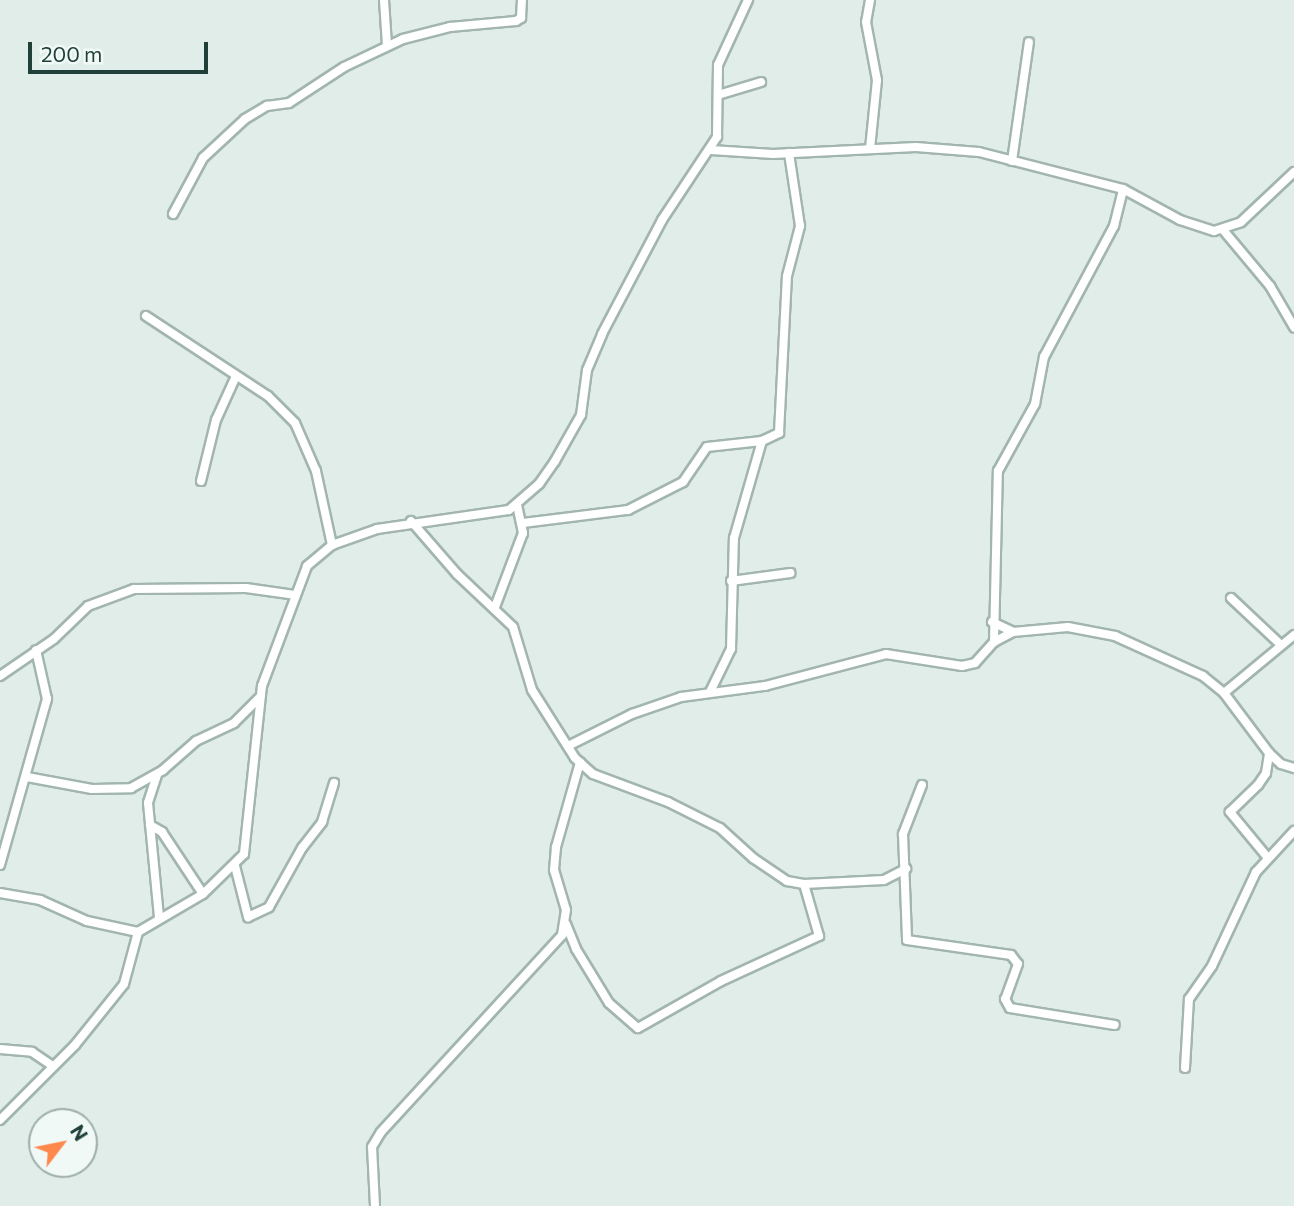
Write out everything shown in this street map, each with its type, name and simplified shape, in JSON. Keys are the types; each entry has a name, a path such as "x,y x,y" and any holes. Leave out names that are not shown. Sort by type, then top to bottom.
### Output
{"street":[{"path":"384,0 387,45"},
{"path":"173,214 203,158 245,119 267,106 289,103 387,45 450,27 516,21 521,18 522,0"},
{"path":"0,1121 53,1066 124,984 138,932 159,917 203,894 235,866 247,848 260,697 307,566 332,545 411,521 517,505 539,484 581,415 587,370 602,334 663,220 711,150 719,126 718,65 748,0"},
{"path":"870,0 866,22 877,80 870,149"},
{"path":"1012,161 1029,42"},
{"path":"718,95 761,82"},
{"path":"711,150 789,153 870,149 963,150 1123,189 1180,220 1224,231 1269,286 1294,327"},
{"path":"523,523 628,510 682,482 707,447 762,442 774,438 781,426 788,276 800,226 789,153"},
{"path":"1224,231 1241,222 1294,172"},
{"path":"994,642 992,622 1000,511 998,471 1035,404 1044,358 1114,226 1123,189"},
{"path":"146,316 268,396 295,423 316,471 332,545"},
{"path":"201,481 216,420 236,376"},
{"path":"710,692 731,649 731,581 738,519 762,442"},
{"path":"495,607 523,523 517,505"},
{"path":"411,521 457,574 495,607 513,627 524,675 568,746 593,774 668,802 720,828 773,874 804,884 884,880 906,869"},
{"path":"731,581 790,573"},
{"path":"0,676 88,606 134,589 246,588 295,595"},
{"path":"1231,598 1280,643"},
{"path":"992,622 1013,632"},
{"path":"568,746 632,714 710,692 765,686 886,654 962,666 975,663 994,642 1013,632 1068,627 1096,631 1178,662 1224,693 1269,753 1281,764 1294,768"},
{"path":"1224,693 1280,643 1294,635"},
{"path":"0,865 47,699 36,650"},
{"path":"27,777 117,789 131,788 158,773 196,741 234,723 260,697"},
{"path":"1268,858 1230,812 1262,779 1269,753"},
{"path":"580,762 555,847 554,870 566,924 576,949 609,1003 638,1028 721,981 819,936 804,884"},
{"path":"158,773 148,803 159,917"},
{"path":"235,866 248,917 269,907 302,848 323,822 334,783"},
{"path":"922,785 903,834 907,940 1015,957 1018,964 1005,999 1010,1008 1115,1025"},
{"path":"150,825 167,839 203,894"},
{"path":"1185,1068 1189,999 1212,966 1256,872 1294,831"},
{"path":"0,893 40,900 87,921 138,932"},
{"path":"375,1206 372,1147 381,1132 477,1023 552,949 566,924"},
{"path":"0,1049 32,1052 53,1066"}]}
